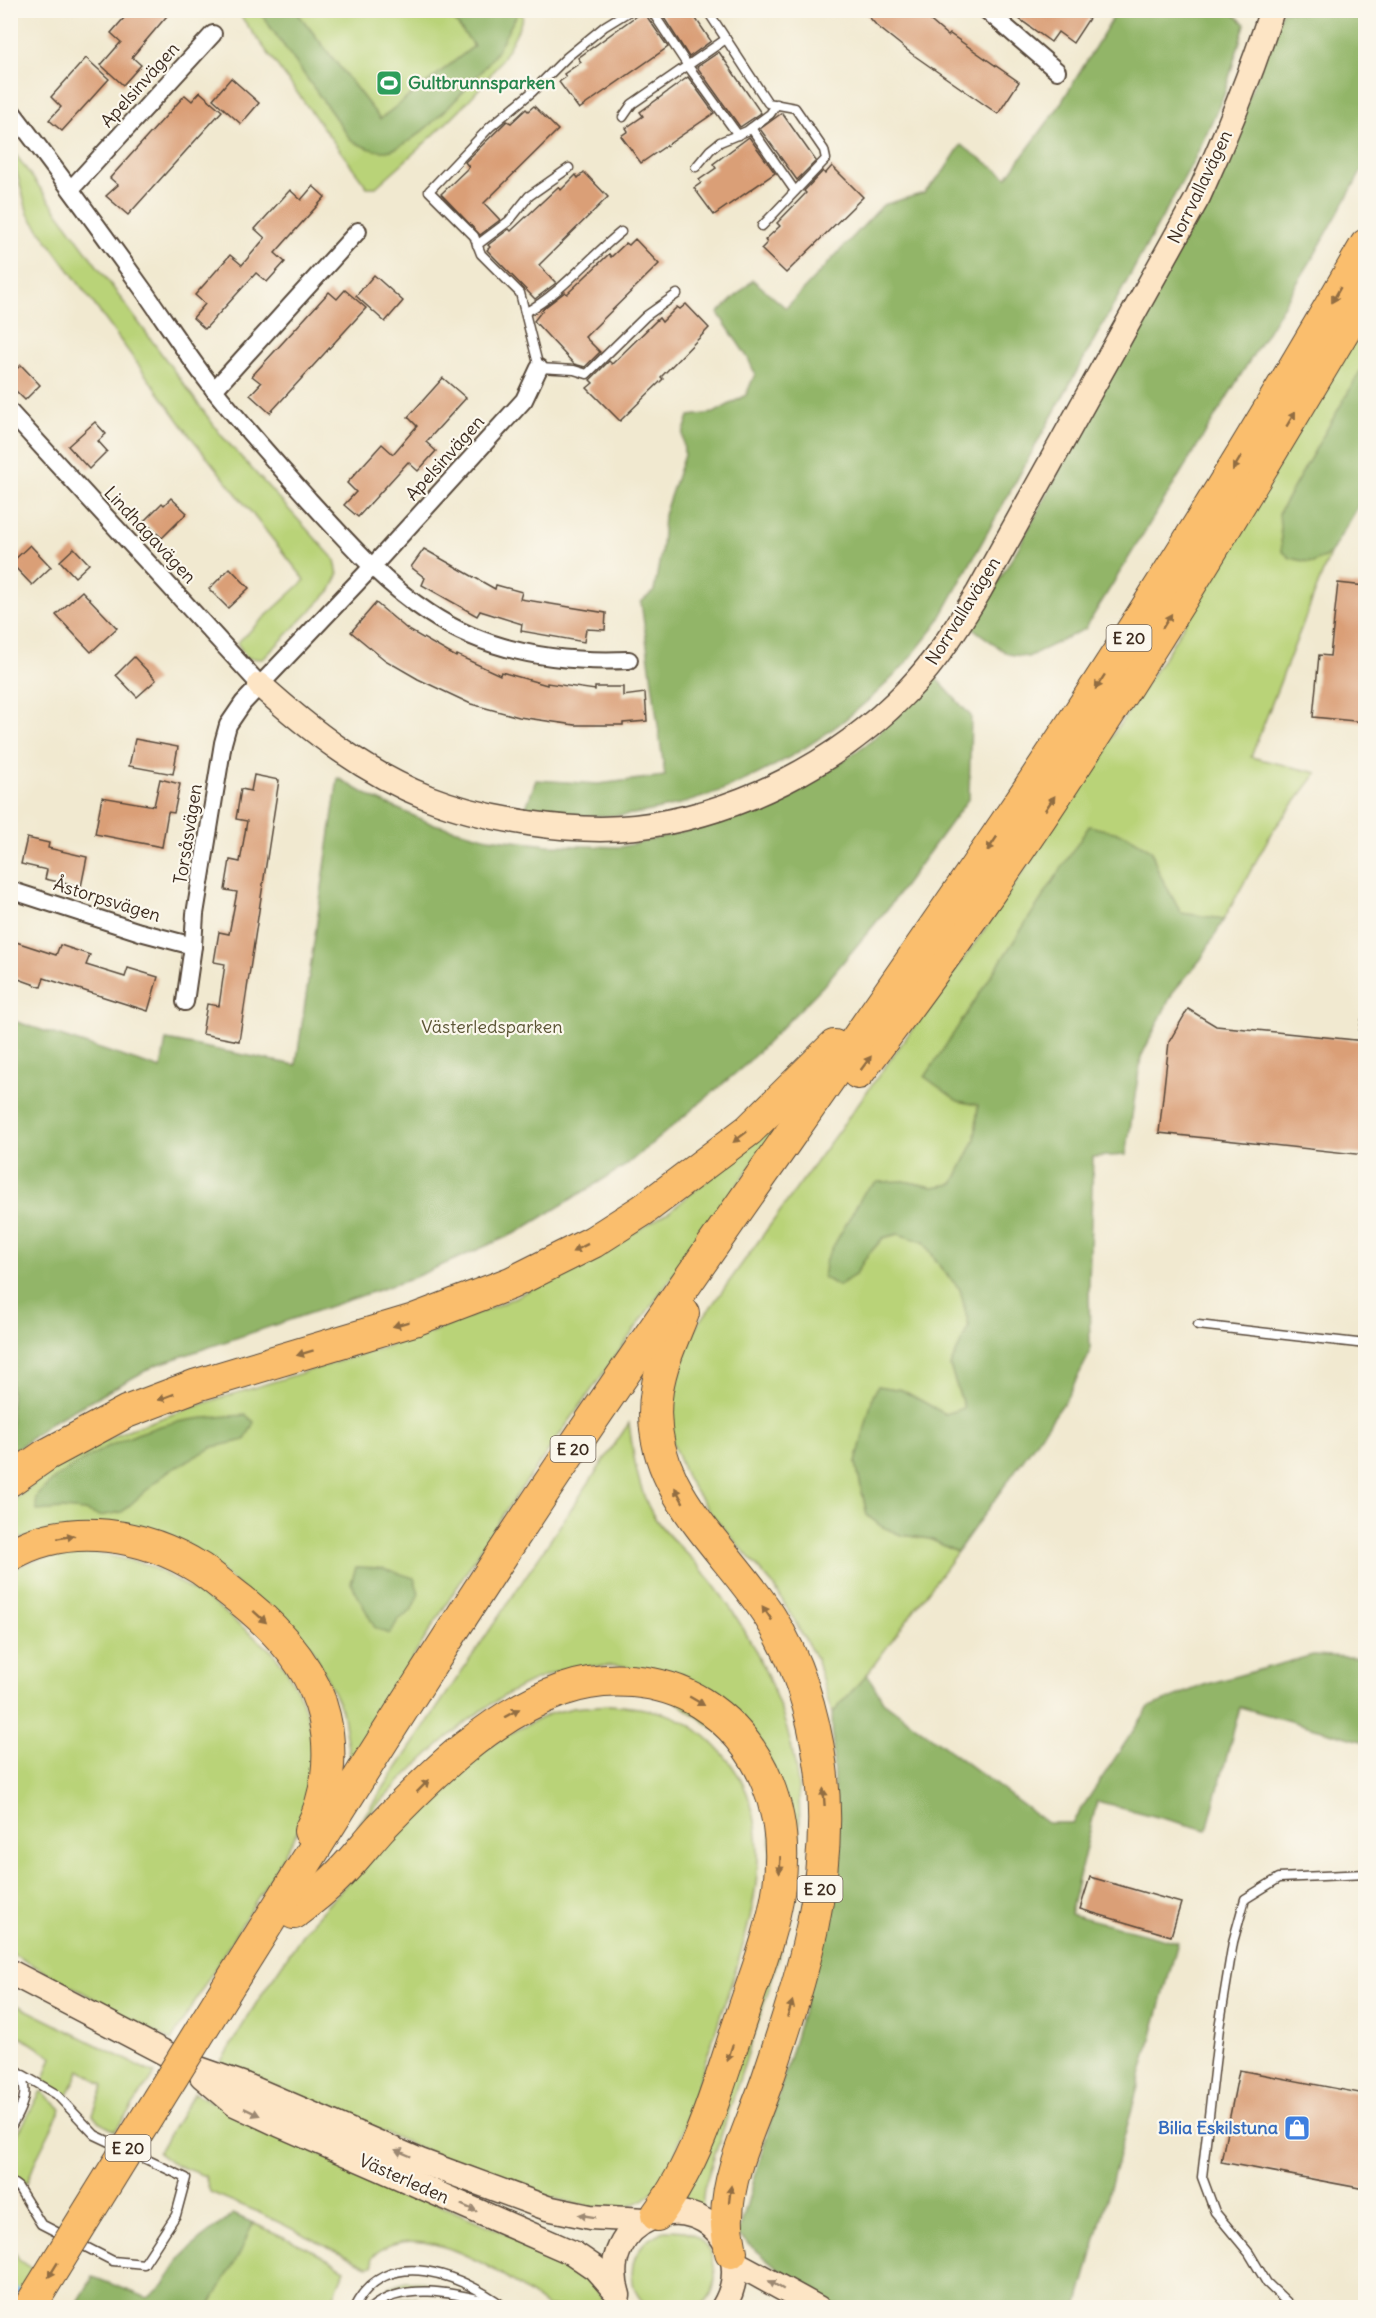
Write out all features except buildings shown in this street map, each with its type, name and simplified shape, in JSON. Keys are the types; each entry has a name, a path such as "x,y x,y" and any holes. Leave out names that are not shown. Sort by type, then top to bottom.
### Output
{"highway":[{"name":"E 20","path":"29,2307 292,1901 575,1446 872,1018 1019,803 1133,630 1228,478 1365,245"},
{"name":"E 20","path":"292,1901 683,1313 976,913 1065,780 1211,550 1365,293"},
{"name":"E 20","path":"10,1480 46,1455 126,1412 205,1383 414,1320 511,1283 593,1242 652,1204 749,1130 838,1041 872,1018"},
{"name":"E 20","path":"683,1313 663,1365 656,1391 657,1434 662,1456 681,1499 712,1543 736,1569 771,1618 795,1663 811,1707 821,1768 826,1829 817,1908 804,1965 731,2181 726,2219 732,2257"},
{"name":"E 20","path":"10,1555 46,1541 82,1534 114,1536 144,1543 200,1569 250,1608 287,1644 315,1689 324,1715 329,1769 314,1824 301,1850 292,1901"},
{"name":"E 20","path":"292,1901 330,1885 382,1827 445,1764 505,1717 533,1702 565,1689 613,1680 647,1683 672,1689 694,1698 717,1713 744,1740 763,1769 777,1806 782,1845 779,1887 770,1928 698,2143 668,2200 651,2218"},
{"name":"E 20","path":"54,2307 148,2148 234,1992"}],"main road":[{"name":"Norrvallavägen","path":"260,685 334,747 428,798 485,815 555,825 633,827 686,818 740,801 790,778 836,752 875,721 909,689 952,636 978,593 1198,197 1248,81 1272,10"},
{"name":"Västerleden","path":"10,1972 188,2065 242,2084 420,2161 547,2208 590,2217 651,2218 679,2213 695,2217 706,2222 723,2239 732,2257"},
{"name":"Västerleden","path":"188,2065 235,2104 573,2253 595,2268 622,2303"},
{"path":"622,2303 614,2271 618,2252 628,2234 651,2218"},
{"path":"723,2307 731,2292 734,2276 732,2257"},
{"path":"732,2257 818,2307"}],"street":[{"path":"986,10 1057,71"},
{"name":"Apelsinvägen","path":"71,189 213,34"},
{"path":"10,109 71,189 214,390 259,445 371,568 429,614 478,639 505,648 557,658 598,662 628,660"},
{"path":"214,390 358,231"},
{"name":"Apelsinvägen","path":"260,685 371,568 524,400 539,368"},
{"name":"Lindhagavägen","path":"10,412 260,685"},
{"name":"Torsåsvägen","path":"184,1002 193,946 195,914 223,743 228,725 234,715 260,685"},
{"name":"Åstorpsvägen","path":"10,890 140,932 193,946"}],"lane":[{"path":"631,10 605,26 567,57 532,92 490,127 429,191 474,236 481,254 520,293 539,368 574,370 587,374 646,316 677,294"},
{"path":"651,10 738,135"},
{"path":"707,10 768,103 795,108 824,150 826,159 762,226"},
{"path":"623,117 632,104 726,39"},
{"path":"696,167 720,141 751,128 770,114 777,104"},
{"path":"751,128 795,191"},
{"path":"477,245 509,220 529,196 569,168"},
{"path":"526,312 542,303 596,252 621,232"},
{"path":"1364,1030 1365,1020"},
{"path":"1198,1325 1365,1344"},
{"path":"1293,2307 1267,2283 1249,2253 1215,2212 1202,2176 1218,2028 1233,1942 1245,1899 1279,1878 1365,1874"},
{"path":"10,2062 22,2075 56,2094 95,2135 186,2178 176,2216 144,2264 113,2261 41,2224 18,2187 10,2181"},
{"path":"10,2128 24,2103 25,2088 22,2075"},
{"path":"354,2307 374,2282 394,2272 419,2270 448,2275 484,2291 505,2306"},
{"path":"371,2307 382,2299 408,2292 432,2292 505,2306"}],"green space":[{"path":"238,11 259,11 351,140 494,56 520,11 523,17 512,42 497,66 460,110 376,187 367,187"},
{"path":"259,11 296,11 380,119 474,46 447,11 520,11 492,58 428,127 398,147 377,151 351,140"},
{"name":"Gultbrunnsparken","path":"296,11 447,11 474,46 380,119"},
{"path":"1117,11 1230,11 1245,24 1224,95 1194,160 935,627 894,676 838,725 774,766 740,782 669,807 633,814 592,816 525,810 536,780 598,784 665,776 641,602 654,591 662,547 664,515 684,455 683,434 689,416 714,413 746,395 755,374 748,358 718,313 753,280 786,308 883,205 924,193 944,171 961,145 1007,177 1058,108"},
{"path":"1282,11 1365,11 1365,165 1315,254 1085,629 1028,657 1008,654 971,627 1017,550 1220,171"},
{"path":"10,147 221,435 335,560 338,575 331,590 263,659 247,658 237,643 305,580 191,437 28,214"},
{"path":"1365,315 1365,363 1279,513 1313,563 1330,554 1251,757 1317,773 1272,832 1224,919 1181,913 1159,873 1151,850 958,1101 978,1105 975,1140 953,1184 933,1187 904,1181 855,1275 867,1256 883,1238 898,1234 924,1242 941,1268 960,1289 969,1326 950,1366 964,1408 945,1414 902,1390 878,1386 856,1463 867,1515 881,1526 901,1535 930,1539 957,1552 867,1674 832,1714 816,1658 774,1586 711,1514 687,1479 672,1442 668,1407 679,1366 694,1330 987,926 1170,648"},
{"path":"1365,363 1365,495 1330,554 1313,563 1290,558 1282,551 1279,513"},
{"name":"Västerledsparken","path":"935,677 971,716 969,798 888,908 823,986 744,1066 625,1166 518,1232 408,1280 156,1365 50,1423 11,1454 11,1020 161,1069 166,1040 296,1065 338,778 371,797 430,823 488,838 547,845 621,847 715,824 809,785 871,741"},
{"path":"1089,826 1126,835 1151,850 1159,873 1181,913 1224,919 1201,959 1173,992 1141,1057 1126,1155 1093,1157 1089,1282 1090,1353 1065,1401 957,1552 930,1539 901,1535 881,1526 867,1515 856,1463 873,1396 878,1386 902,1390 945,1414 964,1408 950,1366 969,1326 960,1289 941,1268 924,1242 898,1234 883,1238 867,1256 855,1275 838,1286 823,1277 826,1259 865,1191 878,1182 904,1181 933,1187 953,1184 975,1140 978,1105 958,1101 925,1077"},
{"path":"800,1097 499,1520 382,1707 351,1768 342,1710 311,1646 222,1572 176,1544 11,1538 11,1503 58,1464 130,1429 211,1401 430,1333 505,1302 582,1264 670,1211 764,1134"},
{"path":"246,1415 254,1422 245,1440 213,1447 167,1472 122,1512 99,1516 84,1511 62,1509 37,1511 36,1497 46,1486 90,1456 124,1439 177,1422"},
{"path":"629,1423 639,1482 653,1515 663,1530 695,1562 718,1590 743,1628 771,1684 791,1744 798,1785 799,1850 789,1915 772,1978 704,2188 702,2208 684,2204 683,2200 768,1962 772,1769 627,1667 600,1666 566,1670 532,1681 498,1700 466,1723 435,1748 357,1827"},
{"path":"97,1553 146,1564 178,1581 213,1603 273,1652 287,1671 301,1697 316,1744 315,1768 297,1833 171,2041 11,1953 11,1571 41,1559"},
{"path":"356,1567 383,1568 414,1578 419,1593 411,1611 398,1620 390,1634 375,1628 351,1583"},
{"path":"1313,1655 1365,1658 1365,1742 1240,1707 1207,1830 1097,1801 1070,1914 1178,1942 1077,2307 846,2307 815,2299 738,2235 815,1969 836,1871 832,1714 867,1674 883,1701 1047,1823 1072,1823 1149,1707 1204,1685"},
{"path":"609,1705 643,1709 672,1716 697,1730 709,1740 722,1753 742,1782 754,1814 758,1847 756,1882 750,1917 731,1985 672,2164 662,2182 645,2199 626,2208 595,2208 522,2191 220,2063 260,1997 306,1929 402,1822 455,1773 501,1738 549,1714 573,1708"},
{"path":"11,2006 19,2006 155,2074 115,2131 100,2123 93,2114 104,2085 80,2070 67,2097 45,2081 52,2057 11,2030"},
{"path":"41,2091 61,2109 27,2183 20,2181 11,2173 11,2147"},
{"path":"194,2093 292,2142 554,2254 584,2277 608,2307 547,2307 487,2266 437,2245 413,2241 391,2245 372,2257 373,2265 367,2266 258,2212 210,2192 205,2176 171,2163 158,2153"},
{"path":"233,2214 253,2223 240,2253 209,2307 75,2307 93,2277 148,2298 165,2284 180,2259 198,2241"},
{"path":"253,2223 308,2248 345,2269 329,2307 208,2308"},
{"path":"665,2230 685,2231 698,2237 706,2246 711,2257 715,2281 712,2292 706,2301 696,2308 649,2307 637,2293 632,2276 638,2251 646,2241"},
{"path":"10,2244 20,2261 35,2271 16,2307 11,2305"},
{"path":"406,2281 431,2284 430,2286 391,2290 389,2287"},
{"path":"416,2297 402,2307 381,2308 403,2298"}],"waterway":[{"path":"10,2288 26,2295"}],"place":[{"name":"Gultbrunnsparken","path":"389,83"},
{"name":"Bilia Eskilstuna","path":"1297,2128"}]}
